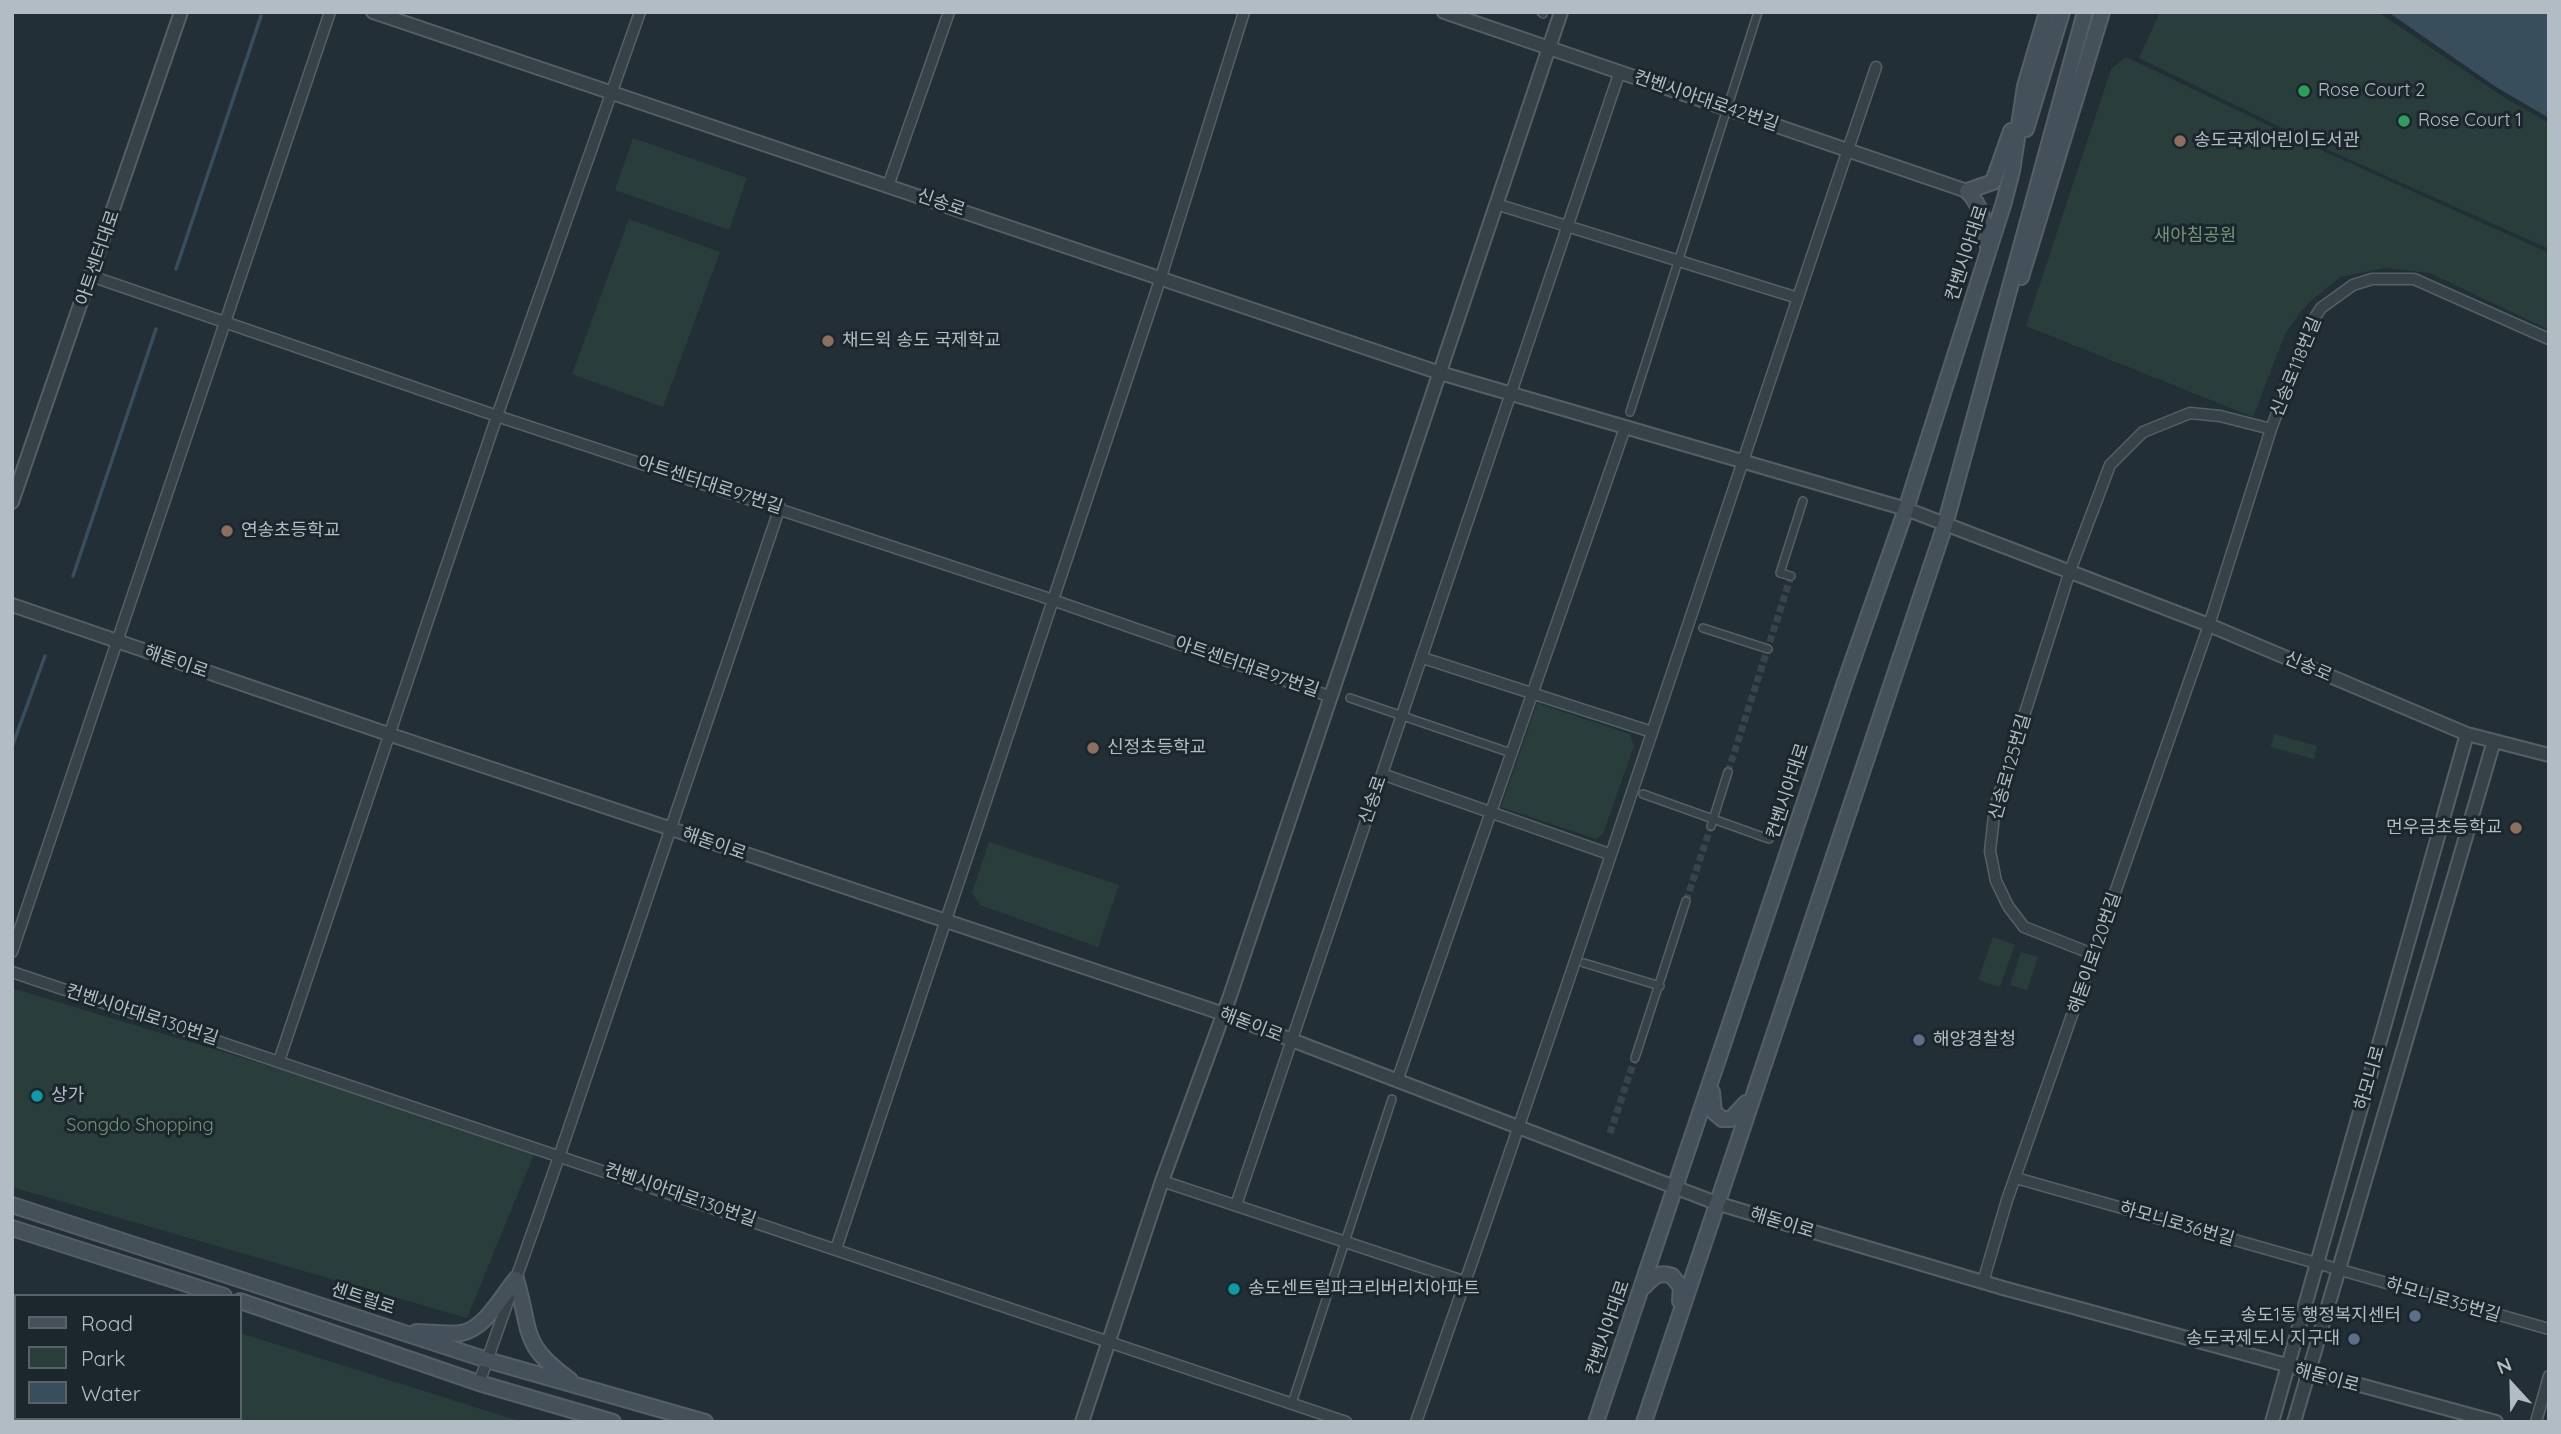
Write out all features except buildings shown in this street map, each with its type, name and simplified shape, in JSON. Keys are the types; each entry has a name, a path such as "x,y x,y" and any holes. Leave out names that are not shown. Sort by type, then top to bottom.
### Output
{"main road":[{"name":"컨벤시아대로","path":"1596,1422 1844,685 1906,509 2012,171 2048,37 2047,12"},
{"name":"컨벤시아대로","path":"2012,171 2025,86 2062,12"},
{"path":"1644,1422 1945,525 2085,12"},
{"path":"1992,354 2008,319 2102,12"},
{"path":"1967,191 1982,189 1997,176 2025,86"},
{"path":"1967,191 1977,201 1983,216 1989,248"},
{"path":"1713,1077 1711,1101 1719,1118 1731,1119 1753,1093"},
{"name":"센트럴로","path":"12,1205 487,1360 705,1422"},
{"path":"12,1228 218,1294"},
{"path":"1639,1300 1653,1277 1666,1274 1681,1287 1680,1309"},
{"path":"402,1332 459,1333 472,1329 481,1324 516,1279"},
{"path":"516,1279 531,1343 550,1366 578,1386"},
{"path":"242,1302 479,1383 613,1422"}],"street":[{"name":"아트센터대로","path":"12,502 181,12"},
{"path":"12,952 330,12"},
{"name":"신송로","path":"373,12 1440,373 1906,509 2209,625 2467,734 2549,755"},
{"path":"279,1061 497,416 640,12"},
{"path":"888,186 949,12"},
{"path":"836,1249 1161,278 1244,12"},
{"name":"컨벤시아대로42번길","path":"1444,12 1848,148 1967,191"},
{"path":"1082,1422 1162,1181 1224,1014 1561,12"},
{"path":"1630,412 1758,12"},
{"path":"1416,1422 1520,1127 1609,854 1876,67"},
{"path":"1509,394 1620,71"},
{"path":"1496,204 1798,298"},
{"name":"아트센터대로97번길","path":"91,276 497,416 1053,599 1329,696"},
{"name":"신송로118번길","path":"2209,625 2271,429 2310,325 2321,308 2353,285 2372,279 2414,279 2549,339"},
{"name":"신송로","path":"1236,1205 1290,1039 1423,659 1509,394"},
{"path":"2070,570 2110,465 2143,432 2190,413 2220,416 2271,429"},
{"path":"1397,1081 1625,428"},
{"path":"1791,576 1780,573 1802,501"},
{"path":"479,1383 560,1154 780,507"},
{"name":"신송로125번길","path":"2070,570 1995,807 1990,851 1996,881 2008,906 2024,927 2095,955"},
{"name":"해돋이로","path":"12,604 391,735 1224,1014 1716,1203 1983,1282 2308,1373 2496,1422"},
{"name":"해돋이로120번길","path":"1983,1282 2016,1178 2209,625"},
{"path":"1703,628 1768,649"},
{"path":"1423,659 1652,732"},
{"path":"1350,698 1511,753"},
{"name":"하모니로","path":"2272,1422 2467,734"},
{"name":"하모니로","path":"2294,1422 2494,741"},
{"path":"1710,826 1728,772"},
{"path":"1382,774 1609,854"},
{"path":"1643,794 1769,839"},
{"path":"1635,1058 1686,901"},
{"path":"1584,963 1660,986"},
{"name":"컨벤시아대로130번길","path":"12,972 560,1154 1346,1422"},
{"path":"1292,1404 1392,1099"},
{"name":"하모니로36번길","path":"2016,1178 2337,1270"},
{"path":"1162,1181 1466,1282"},
{"name":"하모니로35번길","path":"2337,1270 2549,1329"},
{"path":"2536,1422 2549,1376"}],"green space":[{"path":"2160,12 2378,12 2505,98 2549,123 2549,249 2315,144 2139,58"},
{"name":"새아침공원","path":"2126,57 2312,146 2549,253 2549,330 2430,273 2385,268 2340,277 2306,305 2285,334 2253,417 2026,326 2111,69"},
{"path":"633,138 747,178 729,230 615,190"},
{"path":"629,219 720,252 663,407 572,374"},
{"path":"1537,703 1630,734 1634,746 1603,834 1596,839 1501,807"},
{"path":"2274,734 2317,746 2314,759 2271,747"},
{"path":"989,842 1119,885 1098,947 980,905 972,893"},
{"path":"1993,937 2015,945 2000,987 1978,980"},
{"path":"2021,952 2038,957 2027,990 2010,985"},
{"name":"Songdo Shopping","path":"12,988 537,1147 467,1318 12,1187"},
{"path":"242,1334 522,1422 63,1422 242,1420"}],"water":[{"path":"2388,12 2549,12 2549,118 2496,87"}],"waterway":[{"path":"176,269 261,16"},
{"path":"73,576 156,329"},
{"path":"12,747 45,656"}],"tunnel":[{"path":"1728,772 1791,576"},
{"path":"1686,901 1711,826"},
{"path":"1610,1133 1635,1058"}],"place":[{"name":"Rose Court 2","path":"2304,91"},
{"name":"Rose Court 1","path":"2404,121"},
{"name":"송도국제어린이도서관","path":"2180,141"},
{"name":"채드윅 송도 국제학교","path":"828,341"},
{"name":"연송초등학교","path":"227,531"},
{"name":"신정초등학교","path":"1093,748"},
{"name":"먼우금초등학교","path":"2516,828"},
{"name":"해양경찰청","path":"1919,1040"},
{"name":"상가","path":"37,1096"},
{"name":"송도센트럴파크리버리치아파트","path":"1234,1289"},
{"name":"송도1동 행정복지센터","path":"2415,1316"},
{"name":"송도국제도시 지구대","path":"2354,1339"}]}
